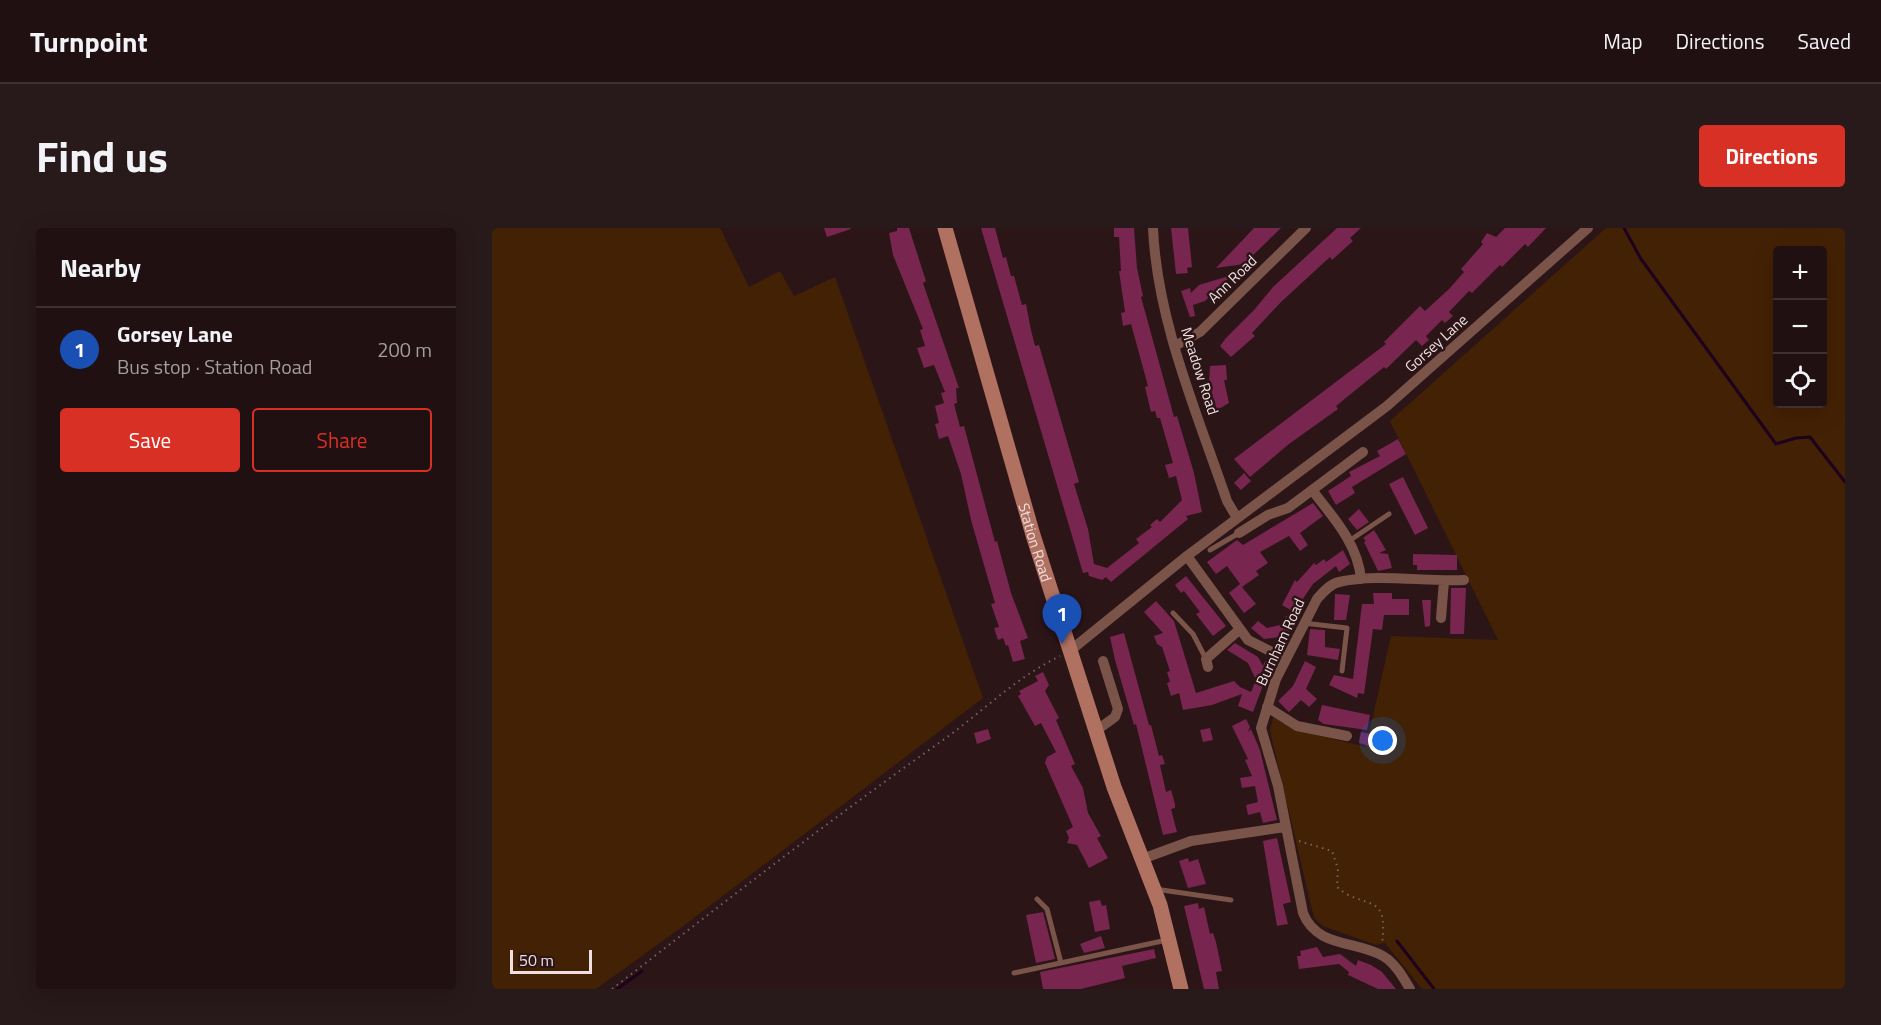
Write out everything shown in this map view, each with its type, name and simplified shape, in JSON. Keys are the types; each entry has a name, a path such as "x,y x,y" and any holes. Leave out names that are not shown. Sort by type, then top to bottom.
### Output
{"street":[{"name":"Station Road","path":"945,228 1017,482 1114,788 1153,889 1181,989"},
{"name":"Meadow Road","path":"1153,228 1162,292 1175,346 1227,501 1237,518"},
{"name":"Ann Road","path":"1175,346 1200,332 1306,228"},
{"name":"Gorsey Lane","path":"1071,650 1187,556 1387,406 1588,228"},
{"path":"1239,533 1268,515 1288,508 1363,452"},
{"path":"1312,490 1349,541 1358,558 1361,579"},
{"path":"1187,556 1248,640 1286,659"},
{"name":"Burnham Road","path":"1410,989 1396,968 1378,955 1323,937 1308,925 1285,827 1278,786 1261,728 1286,659 1303,623 1325,590 1337,582 1361,579 1464,580"},
{"path":"1441,618 1444,581"},
{"path":"1207,663 1239,630"},
{"path":"1097,730 1115,717 1118,709 1103,661"},
{"path":"1267,707 1298,726 1347,736"},
{"path":"1142,859 1191,841 1285,827"}],"lane":[{"path":"1349,541 1389,514"},
{"path":"1210,550 1239,533"},
{"path":"1173,613 1192,634 1207,663"},
{"path":"1303,623 1347,628 1342,671"},
{"path":"1153,889 1231,900"},
{"path":"1037,899 1047,909 1061,963"},
{"path":"1014,973 1169,940"}],"path":[{"path":"612,989 885,781 961,727 989,701 1040,666 1071,650"},
{"path":"1289,843 1298,841 1332,851 1338,869 1337,887 1370,902 1384,919 1378,955"}],"shaded area":[{"path":"492,228 720,228 749,287 780,271 794,296 835,277 983,698 682,927 596,989 492,989"},
{"path":"1606,228 1845,228 1845,989 1422,989 1385,943 1376,945 1323,926 1314,918 1270,731 1273,717 1292,729 1366,747 1391,636 1498,640 1390,421"}],"building":[{"path":"824,228 850,228 851,229 827,237"},
{"path":"897,228 909,228 926,281 923,283 959,388 956,388 957,403 954,404 960,427 964,426 995,542 997,541 1011,593 1028,638 1020,641 1025,659 1013,662 1008,645 1006,646 1003,638 998,640 994,628 999,627 991,604 995,603 971,520 961,474 948,436 939,439 935,424 939,423 935,406 944,403 941,393 945,392 934,365 924,368 917,348 925,346 920,330 923,329 893,255 889,233 897,231"},
{"path":"981,228 995,228 1003,258 1006,257 1011,276 1014,276 1022,305 1026,304 1035,346 1039,345 1079,482 1074,484 1088,529 1094,564 1107,568 1139,543 1136,539 1152,527 1150,525 1157,519 1160,522 1182,500 1176,476 1169,478 1165,465 1173,463 1160,418 1157,418 1155,411 1151,412 1145,387 1148,386 1131,324 1123,326 1121,313 1125,312 1119,271 1121,271 1119,237 1114,237 1114,228 1134,228 1137,268 1143,296 1141,297 1174,417 1177,416 1194,473 1202,512 1186,516 1188,519 1111,582 1106,577 1102,580 1089,576 1088,572 1083,573"},
{"path":"1171,228 1188,228 1192,267 1187,268 1188,273 1176,274"},
{"path":"1254,228 1281,228 1244,264 1216,268"},
{"path":"1337,228 1361,228 1350,238 1353,241 1332,260 1330,257 1281,302 1252,333 1255,336 1231,357 1220,346 1226,338 1273,287"},
{"path":"1505,228 1546,228 1528,247 1525,244 1502,267 1500,265 1472,293 1469,291 1449,312 1453,316 1445,323 1442,320 1426,336 1429,340 1422,346 1416,340 1386,369 1384,367 1336,406 1338,409 1289,444 1250,477 1234,459 1386,344 1384,342 1420,306 1425,311 1464,272 1461,269 1483,244 1481,242 1487,233 1496,237"},
{"path":"1232,275 1205,301 1193,305 1195,316 1190,317 1181,291 1190,288 1191,293 1199,285"},
{"path":"1226,365 1227,380 1224,380 1229,403 1217,410 1209,384 1210,366"},
{"path":"1398,439 1406,454 1352,487 1355,493 1336,505 1328,491 1351,476 1349,472 1380,456 1377,451"},
{"path":"1244,473 1251,481 1241,490 1234,483"},
{"path":"1403,477 1428,528 1415,535 1389,484"},
{"path":"1313,503 1323,516 1300,533 1308,545 1300,551 1289,536 1260,552 1268,563 1256,571 1259,575 1242,587 1256,604 1244,613 1229,593 1240,584 1227,566 1216,574 1207,562 1237,540 1243,545"},
{"path":"1359,509 1369,522 1357,530 1348,519"},
{"path":"1374,530 1386,550 1379,553 1388,554 1392,568 1378,571 1364,542 1366,541 1363,538"},
{"path":"1343,550 1350,564 1339,572 1336,566 1313,584 1294,612 1282,605 1295,580 1297,582 1314,563 1316,565 1324,559 1326,562"},
{"path":"1413,554 1457,555 1457,570 1417,570 1417,565 1413,565"},
{"path":"1186,576 1226,626 1213,636 1196,614 1200,612 1184,591 1181,593 1175,585"},
{"path":"1451,588 1466,588 1464,634 1450,634"},
{"path":"1373,593 1392,593 1392,599 1409,599 1409,615 1384,615 1382,630 1373,629 1364,694 1358,693 1357,698 1329,685 1334,675 1353,679 1362,604 1374,604"},
{"path":"1335,594 1350,595 1346,620 1334,620"},
{"path":"1422,600 1431,600 1430,626 1425,627"},
{"path":"1156,601 1174,621 1196,693 1234,681 1251,692 1256,680 1248,663 1227,650 1235,643 1258,657 1263,666 1265,661 1271,664 1253,712 1238,706 1242,694 1212,705 1183,710 1179,693 1171,696 1167,683 1170,682 1167,672 1170,671 1162,647 1157,644 1154,636 1163,633 1144,612"},
{"path":"1286,616 1295,620 1287,636 1264,639 1251,628 1258,621 1267,628 1280,625"},
{"path":"1310,629 1325,630 1325,647 1340,649 1338,660 1307,655"},
{"path":"1124,633 1149,725 1151,725 1159,756 1162,755 1165,764 1160,765 1166,792 1171,790 1175,804 1175,808 1171,809 1177,832 1163,835 1136,724 1134,725 1115,660 1110,637"},
{"path":"1305,661 1316,667 1306,689 1317,699 1309,707 1301,700 1289,712 1278,701 1293,686"},
{"path":"1043,672 1049,685 1045,691 1059,718 1056,720 1075,764 1071,766 1083,788 1088,813 1101,836 1097,838 1108,858 1089,868 1077,845 1067,843 1069,838 1066,831 1073,827 1045,763 1047,757 1056,752 1041,723 1035,726 1018,696 1021,694 1019,691 1038,681 1035,676"},
{"path":"1322,705 1370,715 1367,730 1324,724 1318,720"},
{"path":"1246,719 1250,727 1248,732 1251,729 1260,750 1277,820 1263,823 1260,812 1248,815 1246,805 1258,802 1255,786 1242,788 1240,778 1252,776 1245,760 1248,759 1232,726"},
{"path":"1210,728 1213,740 1203,742 1200,730"},
{"path":"988,729 991,739 977,744 974,733"},
{"path":"1361,732 1372,734 1369,746 1359,743"},
{"path":"1277,838 1291,902 1283,904 1288,924 1277,926 1263,841"},
{"path":"1188,858 1189,862 1198,859 1206,884 1188,888 1179,861"},
{"path":"1100,900 1102,906 1106,905 1110,929 1095,932 1089,902"},
{"path":"1198,903 1199,909 1204,907 1210,934 1213,933 1216,942 1222,971 1216,972 1219,989 1204,989 1184,906"},
{"path":"1043,912 1055,959 1036,963 1026,915"},
{"path":"1101,936 1105,948 1084,953 1080,944"},
{"path":"1317,947 1323,957 1340,954 1356,966 1358,960 1371,965 1382,972 1396,989 1378,989 1348,975 1349,972 1339,964 1299,969 1297,956 1301,956 1300,951"},
{"path":"1154,949 1156,958 1122,966 1125,978 1081,989 1043,989 1040,972"}],"waterway":[{"path":"1624,228 1641,259 1776,444 1796,438 1810,437 1845,482"},
{"path":"1397,941 1434,989"},
{"path":"617,989 642,971"}],"place":[{"name":"Gorsey Lane","path":"1062,644"}]}
